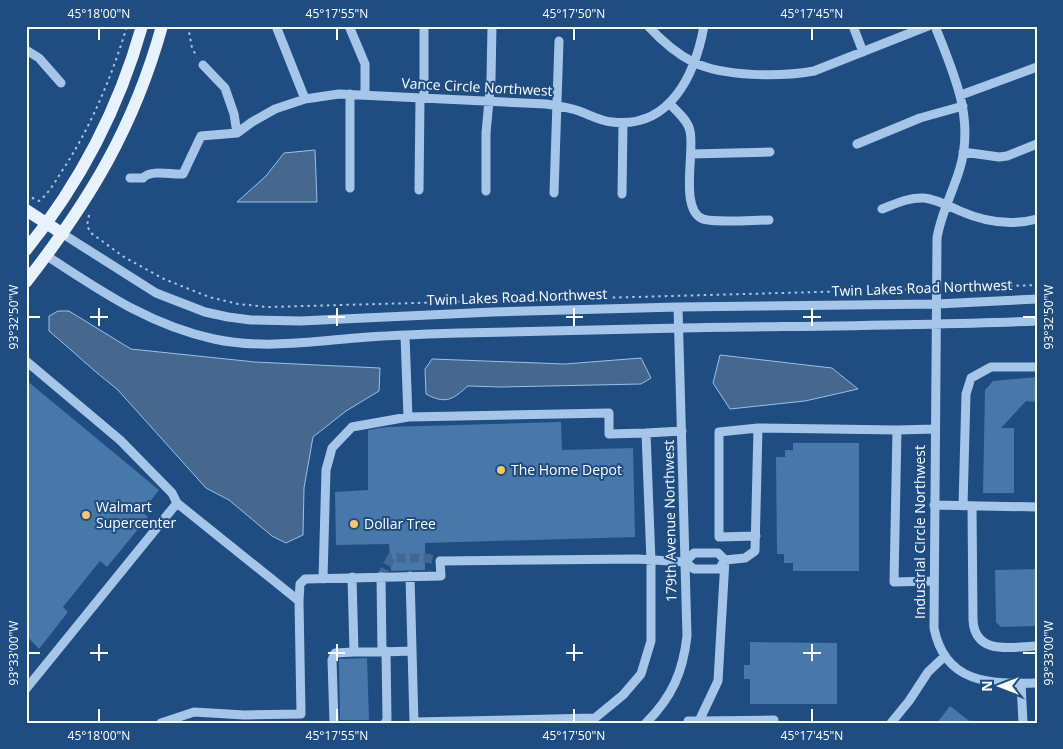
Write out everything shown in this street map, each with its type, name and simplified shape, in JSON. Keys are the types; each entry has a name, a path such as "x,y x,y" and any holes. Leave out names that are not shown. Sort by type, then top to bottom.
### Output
{"main road":[{"path":"46,256 27,246 46,224 73,185 101,134 127,73 142,26"},
{"path":"26,282 63,234 89,195 118,142 145,80 162,26"},
{"name":"Twin Lakes Road Northwest","path":"26,210 63,234"}],"street":[{"path":"276,26 304,99"},
{"path":"350,26 365,64 365,95"},
{"path":"419,190 424,26"},
{"path":"486,191 486,133 492,26"},
{"path":"648,26 671,48 694,63 735,73 797,74 828,67 927,26"},
{"name":"Vance Circle Northwest","path":"237,134 266,113 304,99 339,94 556,106 601,120 623,123 636,121 652,116 670,104 678,94 694,63 701,43 704,26"},
{"path":"853,26 863,52"},
{"name":"Industrial Circle Northwest","path":"935,26 961,95 965,138 961,166 942,214 938,238 933,581 936,641 945,656 959,670 982,681 994,683 1037,683"},
{"path":"554,193 558,41"},
{"path":"26,50 39,58 61,83"},
{"path":"130,178 142,178 146,174 154,173 182,174 201,136 237,134 234,114 226,88 203,64"},
{"path":"961,95 1037,68"},
{"path":"350,94 350,188"},
{"path":"670,104 688,124 691,135 690,201 693,210 699,217 706,220 769,220"},
{"path":"857,144 920,118 963,106"},
{"path":"622,194 623,123"},
{"path":"963,152 998,157 1007,156 1037,144"},
{"path":"691,154 770,152"},
{"path":"882,209 914,198 931,200 994,222 1037,219"},
{"name":"Twin Lakes Road Northwest","path":"63,234 156,293 206,312 251,320 300,321 484,312 678,307 937,304 1037,299"},
{"path":"46,256 116,300 149,318 171,327 216,340 241,342 290,343 378,336 678,328 936,325 1037,320"},
{"name":"179th Avenue Northwest","path":"646,723 669,695 676,682 685,653 687,636 678,307"},
{"path":"405,336 408,417"},
{"path":"26,360 120,440 172,493 177,503 298,601"},
{"path":"1037,367 991,367 971,378 966,394 968,506 974,629 976,636 994,648 1037,646"},
{"path":"323,579 326,470 332,448 352,427 408,417 608,413 608,434 682,431"},
{"path":"756,536 719,537 719,432 758,428 935,429"},
{"path":"725,560 745,558 756,551 758,428"},
{"path":"897,430 894,582 933,581"},
{"path":"410,576 414,723 595,718 623,695 641,674 651,641 651,560 646,433"},
{"path":"26,689 177,503"},
{"path":"934,505 1037,507"},
{"path":"685,562 694,553 718,553 725,560 718,681 699,721"},
{"path":"161,723 194,712 301,718 298,601 300,584 305,579 441,576 440,561 651,560 685,562 694,569 719,569 725,560"},
{"path":"381,577 387,720 385,723"},
{"path":"352,578 354,652"},
{"path":"334,723 332,660 336,653 411,651"},
{"path":"891,723 909,702 928,672 945,656"},
{"path":"1021,683 1023,723"},
{"path":"688,723 688,721 774,720 774,723"}],"path":[{"path":"26,195 39,202 47,194 72,156 113,69 127,26"},
{"path":"188,26 192,48 203,64"},
{"path":"87,226 91,233 124,257 177,285 209,297 238,304 268,307 929,289"},
{"path":"945,288 1037,285"}],"water":[{"path":"315,150 317,202 237,202 266,176 284,153"},
{"path":"58,311 69,311 131,349 255,362 380,368 379,391 346,411 313,437 304,488 303,535 286,543 272,536 229,500 206,488 117,389 49,331 49,316"},
{"path":"720,355 832,368 858,389 805,401 730,409 713,383"},
{"path":"641,358 651,378 641,384 468,386 453,397 444,400 426,394 425,369 432,359 565,364"}],"building":[{"path":"1037,377 1037,402 1026,401 1001,428 1014,428 1014,493 983,493 985,390 993,381"},
{"name":"Walmart Supercenter","path":"26,380 159,490 142,512 148,517 107,567 100,561 63,607 68,612 39,649 26,635"},
{"name":"The Home Depot","path":"561,422 562,450 633,448 635,537 425,543 425,570 391,571 389,544 336,545 335,492 368,490 368,430 387,427"},
{"path":"793,443 859,443 859,571 793,571 793,563 784,563 784,554 777,554 776,457 785,457 785,450 793,450"},
{"path":"1037,569 1037,626 1001,627 996,622 995,570"},
{"path":"750,642 837,643 837,704 750,704 750,679 744,679 744,665 750,665"},
{"path":"367,658 369,720 340,720 339,659"},
{"path":"950,706 972,723 937,723"}],"tunnel":[{"path":"381,577 391,558 425,558 440,561"}],"place":[{"name":"The Home Depot","path":"501,470"},
{"name":"Walmart Supercenter","path":"86,515"},
{"name":"Dollar Tree","path":"354,524"}]}
